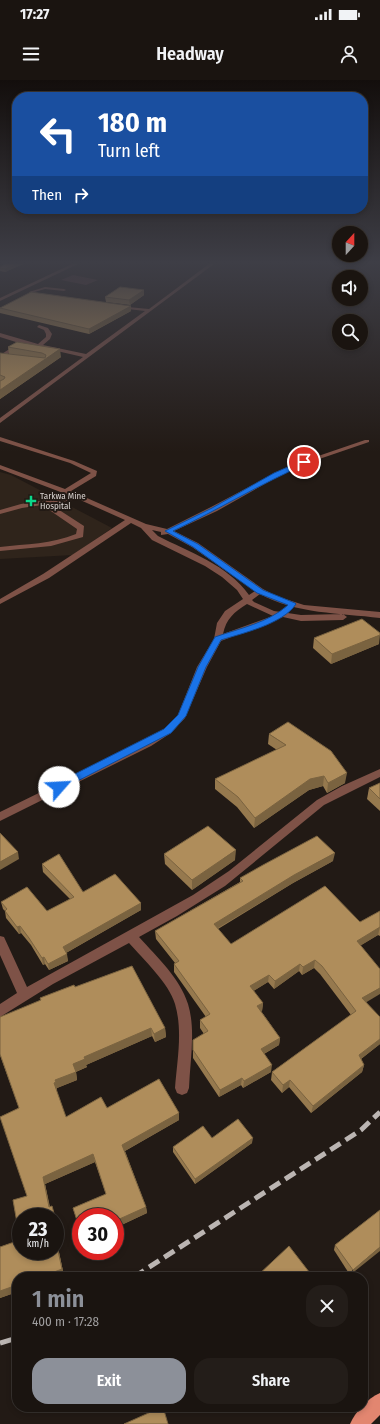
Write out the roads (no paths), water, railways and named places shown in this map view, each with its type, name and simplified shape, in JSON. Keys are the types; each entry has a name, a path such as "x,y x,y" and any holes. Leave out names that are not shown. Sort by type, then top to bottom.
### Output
{"main road":[{"path":"359,1424 380,1402"}],"street":[{"path":"38,346 48,338 46,329 41,327"},
{"path":"0,420 125,327"},
{"path":"0,335 38,346 86,356"},
{"path":"0,357 23,342"},
{"path":"0,357 7,358"},
{"path":"0,439 58,456 80,464 95,472 94,475 66,492"},
{"path":"155,538 214,509 291,467 367,441"},
{"path":"0,467 79,497 144,526 168,531 195,545 260,591 292,604 303,607 369,615"},
{"path":"0,512 21,506 79,497"},
{"path":"0,549 45,545 67,541 80,534 81,528 44,503"},
{"path":"0,602 46,576 130,520"},
{"path":"144,526 155,538 208,564 225,575 240,588 246,599 251,604 280,616 301,618 380,615"},
{"path":"208,564 216,560"},
{"path":"0,817 168,731 182,716 202,667 218,638 221,623 228,613 246,599 260,591"},
{"path":"218,638 280,616 292,604"},
{"path":"0,1011 62,971 131,937 221,883 263,852 313,807 380,773"},
{"path":"131,937 165,977 182,1004 185,1026 182,1088"},
{"path":"0,941 24,995"}],"railway":[{"path":"142,1272 361,1130 380,1112"},
{"path":"0,1343 12,1339"}],"place":[{"name":"Tarkwa Mine Hospital","path":"31,501"}]}
